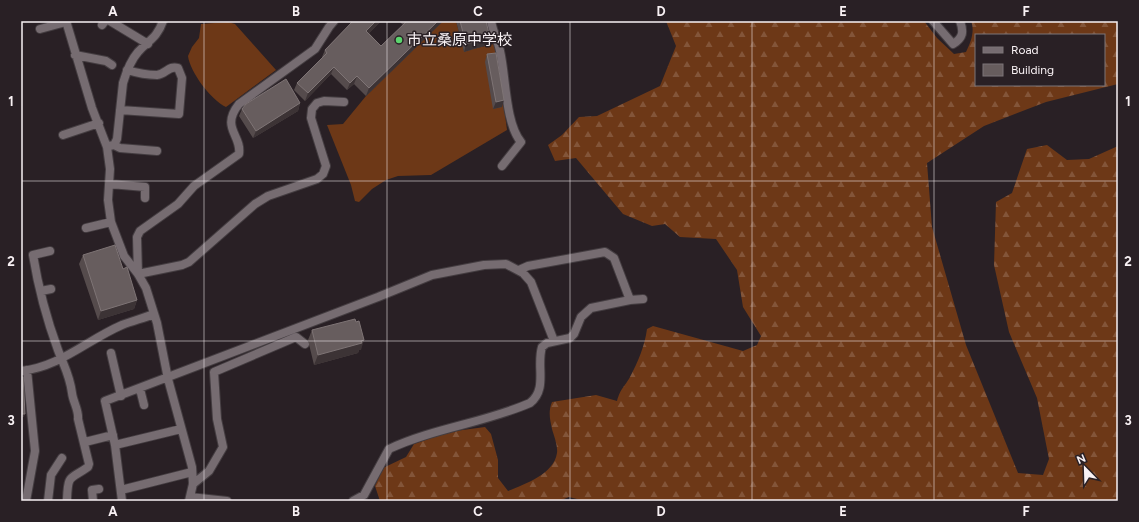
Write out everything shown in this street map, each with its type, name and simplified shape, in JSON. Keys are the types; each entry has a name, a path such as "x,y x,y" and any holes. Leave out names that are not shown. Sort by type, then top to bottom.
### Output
{"street":[{"path":"110,21 124,24 148,44"},
{"path":"111,146 117,139 123,83 127,70 136,54 156,36 163,21"},
{"path":"138,274 137,238 140,231 178,204 194,186 239,154 240,148 231,126 232,112 239,104 315,49 334,21"},
{"path":"491,21 493,34 500,50 513,129 521,142 502,166"},
{"path":"933,21 953,44 962,36 963,32 960,21"},
{"path":"40,29 66,22 92,108 111,146 108,200 111,222 124,256 138,274 150,296 168,378 192,472 193,484 189,499 227,501"},
{"path":"75,55 106,61 112,65"},
{"path":"120,110 179,114 182,78 178,68 169,68 158,75 127,70"},
{"path":"138,274 182,265 189,262 255,204 268,196 317,179 323,174 326,166 311,118 312,109 317,103 324,101 344,102"},
{"path":"63,135 99,124"},
{"path":"111,146 157,151"},
{"path":"110,184 146,187 145,198"},
{"path":"86,228 111,222"},
{"path":"50,251 33,255 41,291 57,330 62,359 70,380 89,464 88,467 72,476 68,487 67,499"},
{"path":"518,270 528,266 605,252 614,258 630,300"},
{"path":"122,501 115,445 105,401 140,389 432,275 484,265 506,264 518,270 531,282 554,341"},
{"path":"41,291 51,289"},
{"path":"353,501 364,495 389,449 436,431 481,421 511,411 534,400 539,391 542,347 554,341 570,338 574,334 581,317 591,308 630,300 643,299"},
{"path":"26,501 36,467 24,371 38,369 62,359 121,325 154,314"},
{"path":"193,484 209,471 223,447 217,419 214,372 296,337 305,344"},
{"path":"111,353 121,396"},
{"path":"140,389 144,404"},
{"path":"115,445 181,429"},
{"path":"85,442 113,435"},
{"path":"48,501 51,476 62,458"},
{"path":"121,490 192,472"},
{"path":"93,501 92,490 99,489"}],"green space":[{"path":"443,21 456,21 464,51 494,44 497,53 507,130 431,175 398,176 386,180 372,189 359,202 355,201 351,185 327,125 343,124 366,96"},
{"path":"666,21 924,21 937,38 954,54 966,52 972,36 973,29 971,21 1118,21 1118,84 1046,102 984,126 927,163 932,227 966,345 1018,473 1043,475 1049,459 1037,398 1009,332 994,265 996,202 1012,193 1027,149 1047,145 1067,160 1089,159 1118,146 1118,501 585,501 569,497 559,501 380,501 375,486 383,468 406,457 414,444 448,432 485,427 491,434 498,460 498,478 508,491 538,477 550,467 555,460 557,453 550,416 552,402 596,395 617,401 630,377 643,347 647,329 653,326 743,351 757,345 761,336 743,307 737,270 716,239 680,237 665,224 652,226 623,214 576,158 555,161 548,145 562,135 579,117 597,116 660,86 676,46"},
{"path":"228,22 235,24 276,70 226,107 214,98 202,85 193,70 188,56 192,47 199,38 201,24"}],"building":[{"path":"353,21 376,21 366,31 381,46 407,21 438,21 369,88 357,76 350,83 334,67 308,93 297,83 327,53 325,50"},
{"path":"460,21 486,21 490,38 466,44"},
{"path":"496,53 504,100 496,102 487,54"},
{"path":"286,79 300,103 256,131 242,109 246,104"},
{"path":"115,245 123,269 127,267 137,300 101,311 83,255"},
{"path":"355,319 356,322 359,321 364,340 361,341 362,343 318,355 312,330"},
{"path":"21,377 23,377 25,414 21,414"}],"place":[{"name":"市立桑原中学校","path":"399,40"}]}
